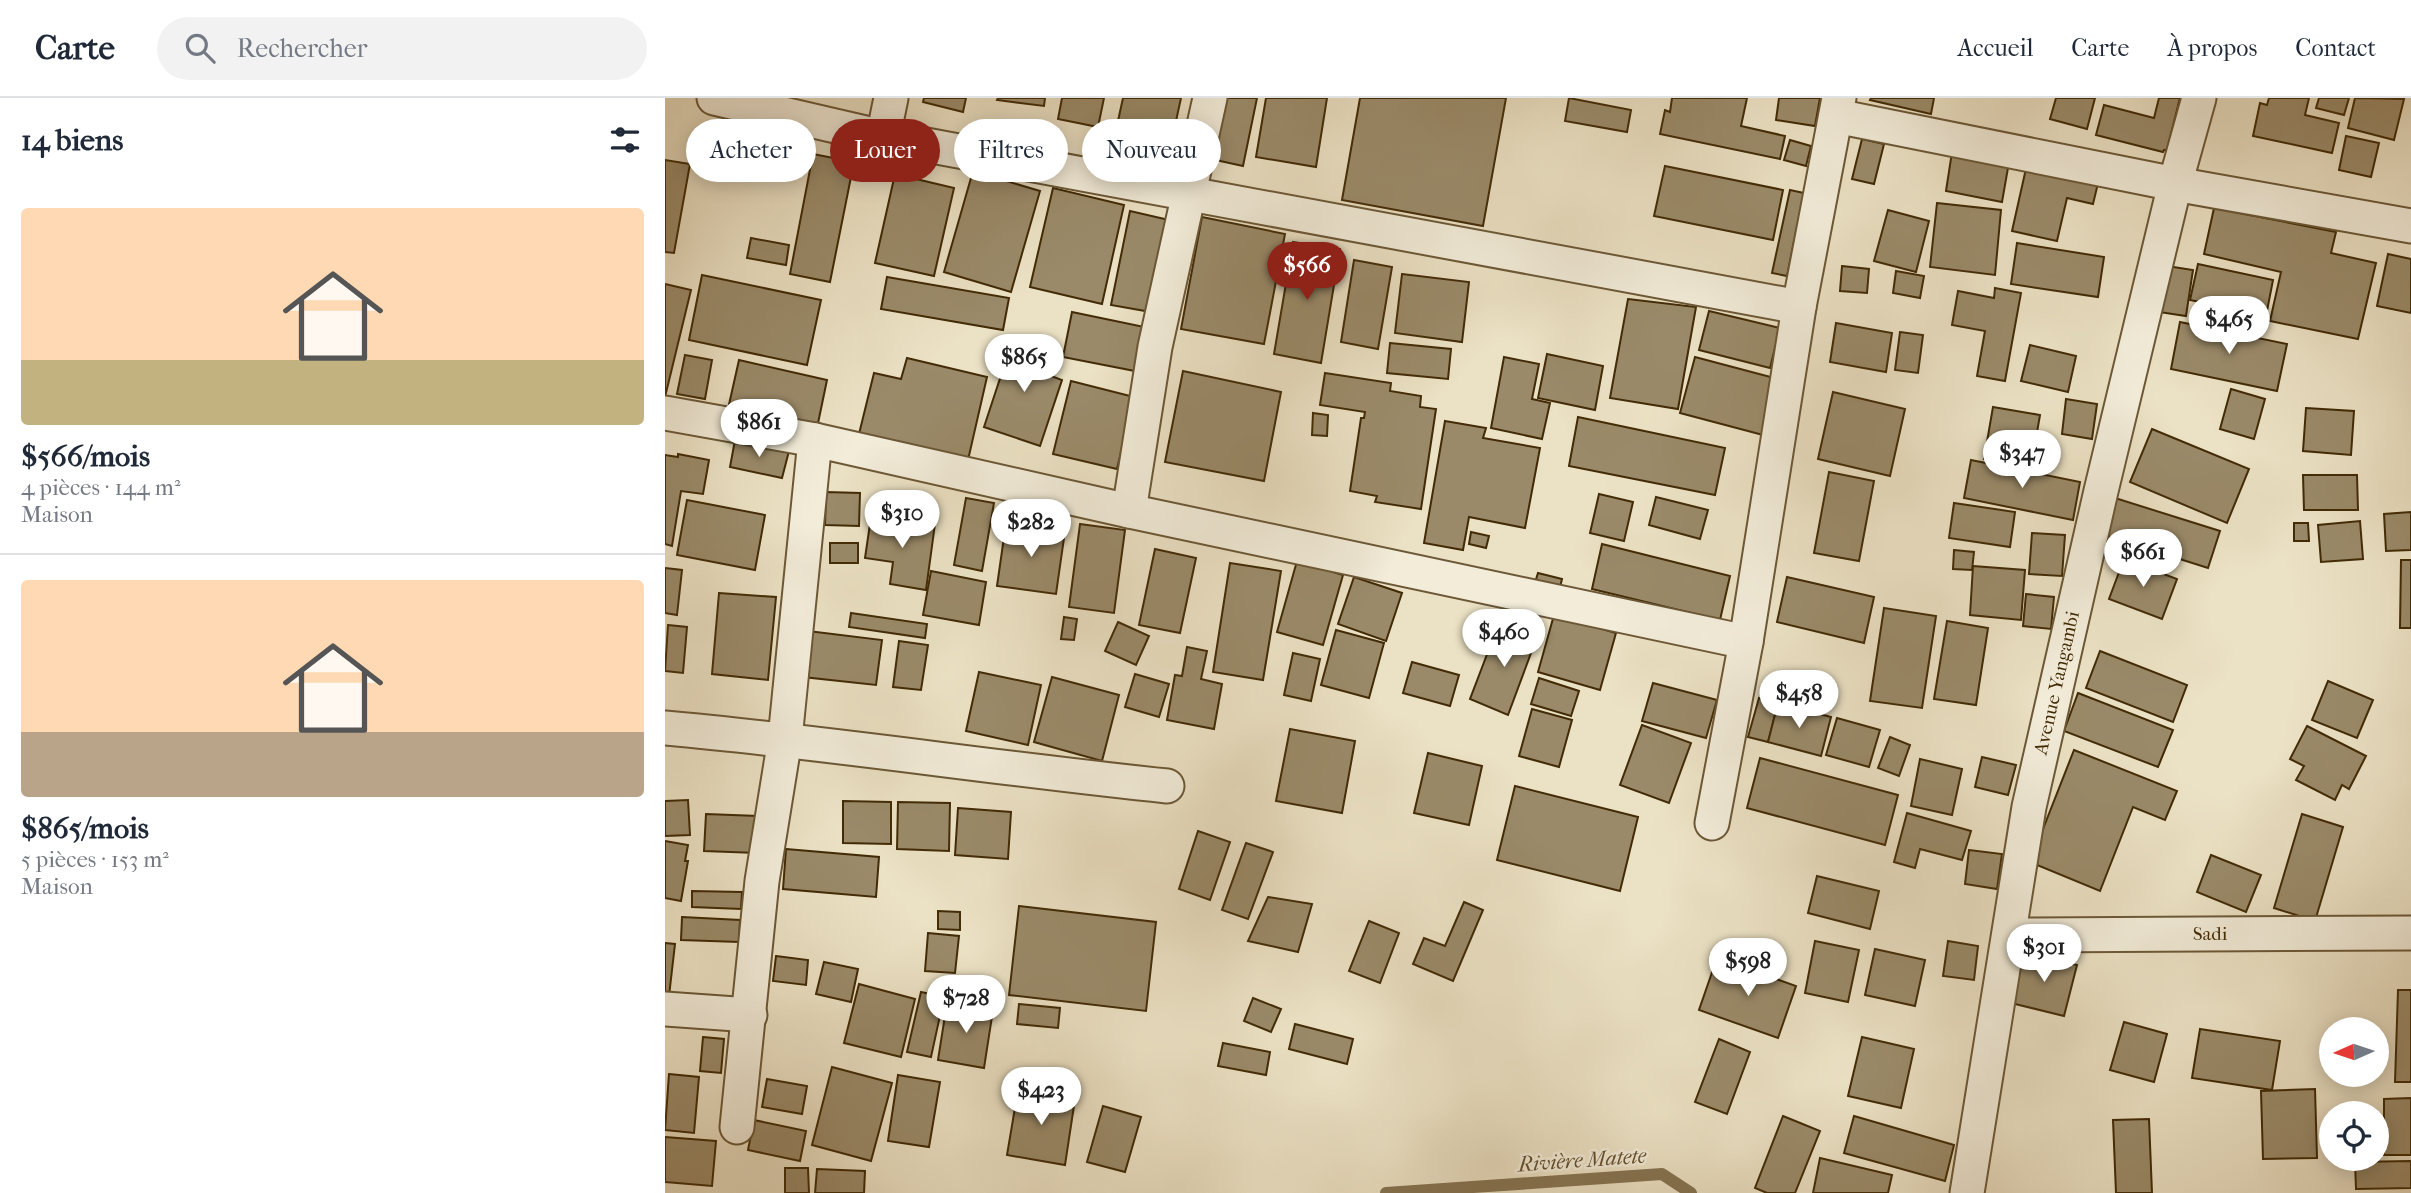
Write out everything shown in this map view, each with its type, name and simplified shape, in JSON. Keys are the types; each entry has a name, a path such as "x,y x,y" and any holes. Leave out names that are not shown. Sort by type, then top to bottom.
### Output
{"street":[{"path":"714,98 830,125"},
{"path":"887,119 891,98"},
{"path":"1129,511 1154,347 1210,98"},
{"name":"Avenue Yangambi","path":"1967,1193 2029,807 2101,491 2175,184 2199,98"},
{"path":"1712,823 1746,642 1799,307 1837,107 2175,184 2411,226"},
{"path":"940,148 1799,307"},
{"path":"665,413 815,440 1129,511 1746,642"},
{"path":"737,1127 762,881 785,739 815,440"},
{"path":"665,728 785,739 1051,775 1167,786"},
{"name":"Sadi","path":"2009,935 2411,933"},
{"path":"665,1009 750,1015"}],"building":[{"path":"924,98 966,98 963,112 923,102"},
{"path":"1045,98 1044,106 997,100"},
{"path":"1062,98 1104,98 1100,119 1082,119 1082,124 1058,119"},
{"path":"1123,98 1181,98 1176,119 1118,119"},
{"path":"1224,98 1257,98 1243,166 1221,161 1220,119"},
{"path":"1266,98 1327,98 1316,167 1256,157"},
{"path":"1360,98 1506,98 1483,226 1342,200"},
{"path":"1569,98 1631,110 1627,132 1565,121"},
{"path":"1672,98 1747,98 1741,126 1785,136 1780,159 1660,134 1665,110 1670,112"},
{"path":"1779,98 1820,98 1815,126 1776,120"},
{"path":"1934,98 1931,114 1870,100"},
{"path":"2056,98 2095,98 2087,129 2050,119"},
{"path":"2159,98 2180,98 2167,150 2163,152 2096,135 2104,105 2154,118"},
{"path":"2269,98 2309,98 2305,115 2339,123 2332,153 2253,136 2260,103 2267,105"},
{"path":"2319,98 2349,98 2344,115 2316,108"},
{"path":"2355,98 2404,99 2394,140 2348,128"},
{"path":"737,114 763,116 763,119 737,119"},
{"path":"2346,136 2379,143 2371,177 2339,170"},
{"path":"1862,139 1884,144 1874,184 1852,179"},
{"path":"1790,140 1811,146 1806,166 1784,160"},
{"path":"1952,152 2009,162 2002,202 1946,191"},
{"path":"816,155 830,157 830,182 850,182 830,282 790,274 808,182 816,182"},
{"path":"665,160 686,163 687,182 674,253 665,252"},
{"path":"2027,164 2099,179 2093,204 2067,198 2057,241 2012,231"},
{"path":"1665,166 1783,190 1773,240 1654,216"},
{"path":"893,182 929,182 954,188 934,276 875,263"},
{"path":"970,182 1010,182 1040,191 1011,292 944,272"},
{"path":"1053,188 1124,205 1102,304 1030,287"},
{"path":"1790,190 1804,193 1787,276 1772,273"},
{"path":"1937,203 2001,210 1995,275 1930,267"},
{"path":"2214,208 2336,232 2331,253 2376,263 2358,339 2270,321 2281,272 2204,254"},
{"path":"1888,210 1929,221 1916,272 1874,261"},
{"path":"1130,211 1169,220 1151,312 1111,305"},
{"path":"1202,217 1285,234 1264,344 1181,329"},
{"path":"751,238 789,245 786,265 747,258"},
{"path":"1293,242 1340,249 1321,363 1274,354"},
{"path":"2017,243 2104,257 2098,297 2011,284"},
{"path":"2388,254 2411,259 2411,313 2377,306"},
{"path":"1354,260 1392,267 1378,349 1341,342"},
{"path":"2198,264 2273,280 2266,316 2190,300"},
{"path":"1842,266 1869,269 1867,293 1840,291"},
{"path":"2167,266 2193,270 2186,316 2159,312"},
{"path":"1896,271 1924,276 1920,298 1893,293"},
{"path":"1402,274 1469,282 1462,342 1395,333"},
{"path":"702,275 821,300 807,365 689,340"},
{"path":"887,277 1009,298 1003,330 881,309"},
{"path":"665,284 691,290 665,397"},
{"path":"1995,288 2021,293 2005,381 1977,376 1985,331 1952,325 1958,291 1994,298"},
{"path":"1628,299 1696,307 1678,409 1610,398"},
{"path":"1709,311 1780,328 1770,368 1699,350"},
{"path":"1072,312 1149,328 1140,372 1063,357"},
{"path":"2180,322 2287,344 2277,391 2171,369"},
{"path":"1836,323 1892,333 1886,372 1830,362"},
{"path":"1900,332 1923,335 1918,373 1895,370"},
{"path":"1014,336 1051,349 1043,373 1062,380 1040,446 984,427"},
{"path":"1390,343 1451,349 1448,379 1387,373"},
{"path":"2030,345 2076,356 2068,392 2021,381"},
{"path":"1547,354 1603,366 1595,410 1538,398"},
{"path":"685,355 712,360 705,399 677,394"},
{"path":"1504,357 1539,364 1532,399 1550,403 1542,439 1491,428"},
{"path":"1695,357 1778,379 1763,435 1680,413"},
{"path":"907,358 987,377 968,460 859,434 874,373 901,379"},
{"path":"739,360 827,380 817,428 728,409"},
{"path":"1183,371 1281,392 1264,481 1165,462"},
{"path":"1325,373 1391,383 1390,391 1421,396 1420,407 1436,409 1421,509 1375,502 1377,496 1350,491 1361,418 1364,418 1365,412 1320,405"},
{"path":"1071,381 1134,397 1117,469 1053,454"},
{"path":"2231,389 2265,399 2254,439 2220,429"},
{"path":"1833,392 1905,409 1890,476 1818,459"},
{"path":"2066,399 2097,404 2092,439 2062,434"},
{"path":"1993,407 2040,415 2031,467 1984,459"},
{"path":"2306,408 2354,411 2351,455 2303,451"},
{"path":"1313,413 1328,415 1327,436 1312,435"},
{"path":"1578,417 1725,448 1715,495 1569,466"},
{"path":"1445,421 1486,428 1483,438 1540,448 1525,528 1469,517 1463,550 1424,543"},
{"path":"2152,429 2249,469 2227,523 2130,482"},
{"path":"735,440 789,451 782,478 730,467"},
{"path":"678,454 709,460 703,494 681,491 672,546 665,544 665,455 678,457"},
{"path":"1971,460 2080,482 2073,520 1964,498"},
{"path":"1829,472 1874,481 1859,561 1814,553"},
{"path":"2303,475 2357,475 2358,510 2304,510"},
{"path":"826,492 860,493 859,526 825,525"},
{"path":"1599,494 1633,502 1624,541 1590,533"},
{"path":"1656,497 1708,510 1700,539 1649,525"},
{"path":"966,498 994,503 982,571 954,565"},
{"path":"2115,498 2220,531 2208,568 2104,535"},
{"path":"687,500 765,515 755,570 677,555"},
{"path":"1954,503 2015,512 2010,547 1949,538"},
{"path":"2411,512 2411,550 2386,551 2384,514"},
{"path":"871,517 935,524 926,590 890,584 893,562 865,558"},
{"path":"2360,521 2363,559 2321,562 2318,525"},
{"path":"1006,523 1065,531 1056,594 997,586"},
{"path":"2294,523 2308,523 2309,541 2294,541"},
{"path":"1080,524 1125,530 1114,613 1069,607"},
{"path":"1471,532 1489,536 1486,548 1469,544"},
{"path":"2032,533 2065,535 2062,576 2029,574"},
{"path":"830,543 858,543 858,563 830,563"},
{"path":"1602,544 1730,576 1720,620 1592,589"},
{"path":"1155,549 1196,558 1180,633 1139,625"},
{"path":"1954,550 1974,552 1972,570 1953,569"},
{"path":"2124,559 2177,579 2162,619 2109,599"},
{"path":"2401,560 2411,560 2411,628 2400,628"},
{"path":"1297,561 1343,575 1323,645 1277,632"},
{"path":"1230,563 1281,571 1263,680 1213,672"},
{"path":"1973,566 2025,570 2021,620 1970,615"},
{"path":"665,568 682,570 677,615 665,613"},
{"path":"931,571 986,582 979,625 923,615"},
{"path":"1538,573 1562,579 1558,595 1533,589"},
{"path":"1354,577 1402,593 1386,641 1338,624"},
{"path":"1787,577 1874,597 1864,643 1777,622"},
{"path":"719,593 776,597 768,680 712,674"},
{"path":"2026,594 2054,597 2051,629 2023,626"},
{"path":"1884,608 1936,616 1922,708 1870,701"},
{"path":"851,613 927,624 925,638 849,627"},
{"path":"1554,615 1616,633 1600,690 1538,672"},
{"path":"1064,617 1077,619 1074,640 1061,639"},
{"path":"1947,621 1988,628 1976,705 1934,699"},
{"path":"1118,622 1149,636 1136,665 1105,651"},
{"path":"1499,623 1537,637 1508,715 1470,699"},
{"path":"668,625 687,627 683,673 665,671"},
{"path":"1336,630 1384,643 1369,698 1321,685"},
{"path":"808,631 882,640 876,685 803,677"},
{"path":"899,641 928,645 921,690 893,687"},
{"path":"1187,647 1207,651 1201,679 1222,684 1214,729 1167,720 1175,675 1182,676"},
{"path":"2100,651 2187,685 2173,722 2086,688"},
{"path":"1293,653 1320,659 1311,701 1284,695"},
{"path":"1412,662 1459,675 1450,706 1403,693"},
{"path":"979,672 1041,685 1028,745 966,731"},
{"path":"1135,674 1169,684 1159,717 1125,707"},
{"path":"1052,677 1119,695 1102,761 1034,742"},
{"path":"1539,678 1579,691 1571,716 1531,704"},
{"path":"2328,681 2373,700 2357,738 2312,720"},
{"path":"1653,683 1717,700 1706,738 1642,721"},
{"path":"2078,693 2173,730 2158,767 2064,731"},
{"path":"1759,698 1778,703 1768,742 1748,737"},
{"path":"1778,703 1831,717 1821,756 1768,742"},
{"path":"1532,709 1572,720 1559,767 1519,756"},
{"path":"1837,718 1880,730 1869,767 1826,755"},
{"path":"1642,725 1691,743 1669,803 1620,785"},
{"path":"2307,726 2366,756 2349,789 2342,785 2335,800 2296,780 2304,766 2290,759"},
{"path":"1290,729 1355,741 1342,813 1276,801"},
{"path":"1890,737 1910,745 1899,776 1878,768"},
{"path":"2074,750 2177,791 2165,820 2133,807 2100,891 2030,862"},
{"path":"1428,753 1482,766 1469,825 1414,813"},
{"path":"1982,757 2016,765 2008,795 1975,787"},
{"path":"1760,758 1898,795 1885,845 1747,808"},
{"path":"1920,759 1962,769 1952,815 1911,806"},
{"path":"1515,786 1638,817 1620,891 1497,860"},
{"path":"688,800 690,835 665,836 665,801"},
{"path":"843,801 891,802 891,844 843,843"},
{"path":"898,802 950,803 949,851 897,849"},
{"path":"958,808 1011,812 1008,859 955,855"},
{"path":"1907,813 1971,831 1962,860 1920,849 1915,868 1894,862"},
{"path":"706,814 758,816 757,853 704,851"},
{"path":"2302,814 2343,827 2315,921 2274,908"},
{"path":"1198,831 1230,842 1210,900 1179,889"},
{"path":"665,841 688,845 681,901 665,898"},
{"path":"1246,843 1273,852 1248,919 1222,910"},
{"path":"786,849 879,857 876,897 783,889"},
{"path":"1969,850 2002,854 1997,889 1965,884"},
{"path":"2211,855 2261,875 2246,912 2197,892"},
{"path":"1817,876 1879,891 1870,929 1808,913"},
{"path":"692,891 742,892 741,909 692,907"},
{"path":"1268,897 1312,904 1298,952 1248,941"},
{"path":"1464,902 1483,910 1453,981 1413,964 1424,938 1445,946"},
{"path":"1019,906 1156,922 1146,1011 1009,995"},
{"path":"938,911 960,912 960,930 938,929"},
{"path":"682,917 740,920 739,942 681,940"},
{"path":"1369,921 1399,933 1380,983 1349,971"},
{"path":"928,933 959,936 955,973 925,971"},
{"path":"1815,941 1859,950 1848,1002 1805,993"},
{"path":"1948,941 1978,946 1974,980 1943,976"},
{"path":"665,943 675,944 669,996 665,995"},
{"path":"1875,949 1925,960 1915,1006 1865,995"},
{"path":"2023,953 2077,965 2064,1016 2011,1003"},
{"path":"776,956 808,960 806,985 773,981"},
{"path":"1717,958 1796,986 1778,1038 1699,1010"},
{"path":"824,962 858,969 851,1002 816,994"},
{"path":"859,984 915,999 901,1057 844,1043"},
{"path":"2398,990 2411,990 2411,1082 2395,1082"},
{"path":"921,992 944,997 931,1057 907,1052"},
{"path":"1253,998 1281,1009 1271,1032 1244,1021"},
{"path":"947,1003 993,1010 984,1068 938,1060"},
{"path":"1019,1004 1060,1008 1058,1028 1017,1024"},
{"path":"2124,1022 2167,1034 2154,1082 2110,1070"},
{"path":"1295,1024 1353,1039 1347,1064 1289,1049"},
{"path":"2200,1029 2280,1041 2272,1090 2192,1078"},
{"path":"703,1037 724,1039 721,1073 700,1071"},
{"path":"1862,1037 1914,1049 1901,1108 1848,1096"},
{"path":"1719,1039 1750,1052 1727,1114 1695,1102"},
{"path":"1223,1043 1270,1052 1266,1075 1218,1066"},
{"path":"832,1067 892,1083 871,1161 812,1145"},
{"path":"669,1074 699,1077 694,1133 665,1130"},
{"path":"898,1075 940,1082 929,1147 888,1141"},
{"path":"767,1079 807,1086 802,1114 762,1107"},
{"path":"2315,1089 2317,1158 2263,1159 2261,1091"},
{"path":"1018,1090 1075,1099 1065,1165 1007,1155"},
{"path":"2411,1098 2411,1155 2389,1155 2389,1101 2384,1099"},
{"path":"1103,1106 1141,1117 1125,1172 1087,1162"},
{"path":"1783,1116 1820,1131 1795,1193 1767,1193 1755,1188"},
{"path":"1854,1116 1954,1145 1945,1181 1844,1153"},
{"path":"2149,1119 2152,1193 2116,1193 2113,1120"},
{"path":"754,1120 806,1131 800,1161 748,1150"},
{"path":"665,1137 716,1141 712,1186 665,1182"},
{"path":"1820,1158 1892,1175 1888,1193 1813,1193"},
{"path":"2389,1161 2411,1161 2411,1188 2356,1189 2355,1171 2389,1171"},
{"path":"785,1168 808,1168 809,1193 785,1193"},
{"path":"817,1169 865,1171 864,1193 815,1193"}],"waterway":[{"name":"Rivière Matete","path":"1386,1193 1662,1174 1691,1193"}]}
